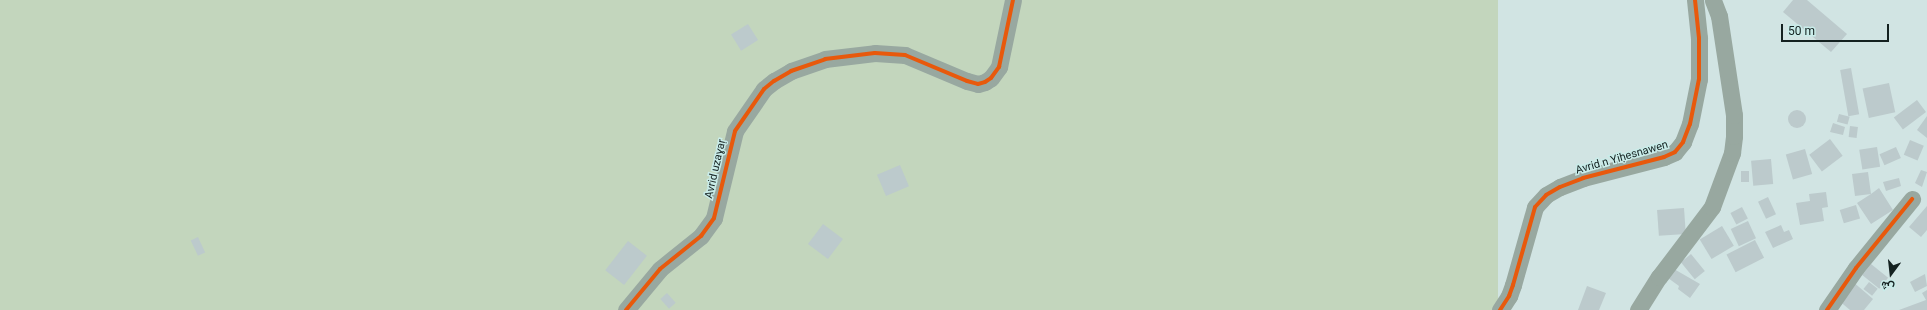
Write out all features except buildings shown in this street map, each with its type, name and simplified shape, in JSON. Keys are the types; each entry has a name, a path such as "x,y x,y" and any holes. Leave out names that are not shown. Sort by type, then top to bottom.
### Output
{"street":[{"name":"Avrid uzaɣaṛ","path":"626,310 660,269 701,236 714,218 735,131 764,89 791,71 825,59 875,53 905,55 978,84 985,82 991,78 999,67 1013,0"},
{"name":"Avrid n Yiḥesnawen","path":"1500,310 1514,285 1535,207 1546,195 1560,187 1583,178 1664,157 1675,152 1683,142 1690,124 1699,80 1699,38 1695,0"},
{"path":"1638,310 1659,277 1712,207 1732,153 1734,115 1719,16 1713,0"},
{"path":"1827,310 1856,268 1912,199"}],"green space":[{"path":"0,0 1498,0 1498,310 0,310"}],"cycle path":[{"path":"626,310 660,269 701,236 714,218 735,131 764,89 791,71 825,59 875,53 905,55 967,81 978,84 985,82 991,78 999,67 1013,0"},
{"path":"1500,310 1509,296 1513,285 1535,207 1546,195 1560,187 1583,178 1664,157 1675,152 1683,142 1690,124 1699,79 1699,38 1695,0"},
{"path":"1827,310 1856,268 1912,199"}]}
